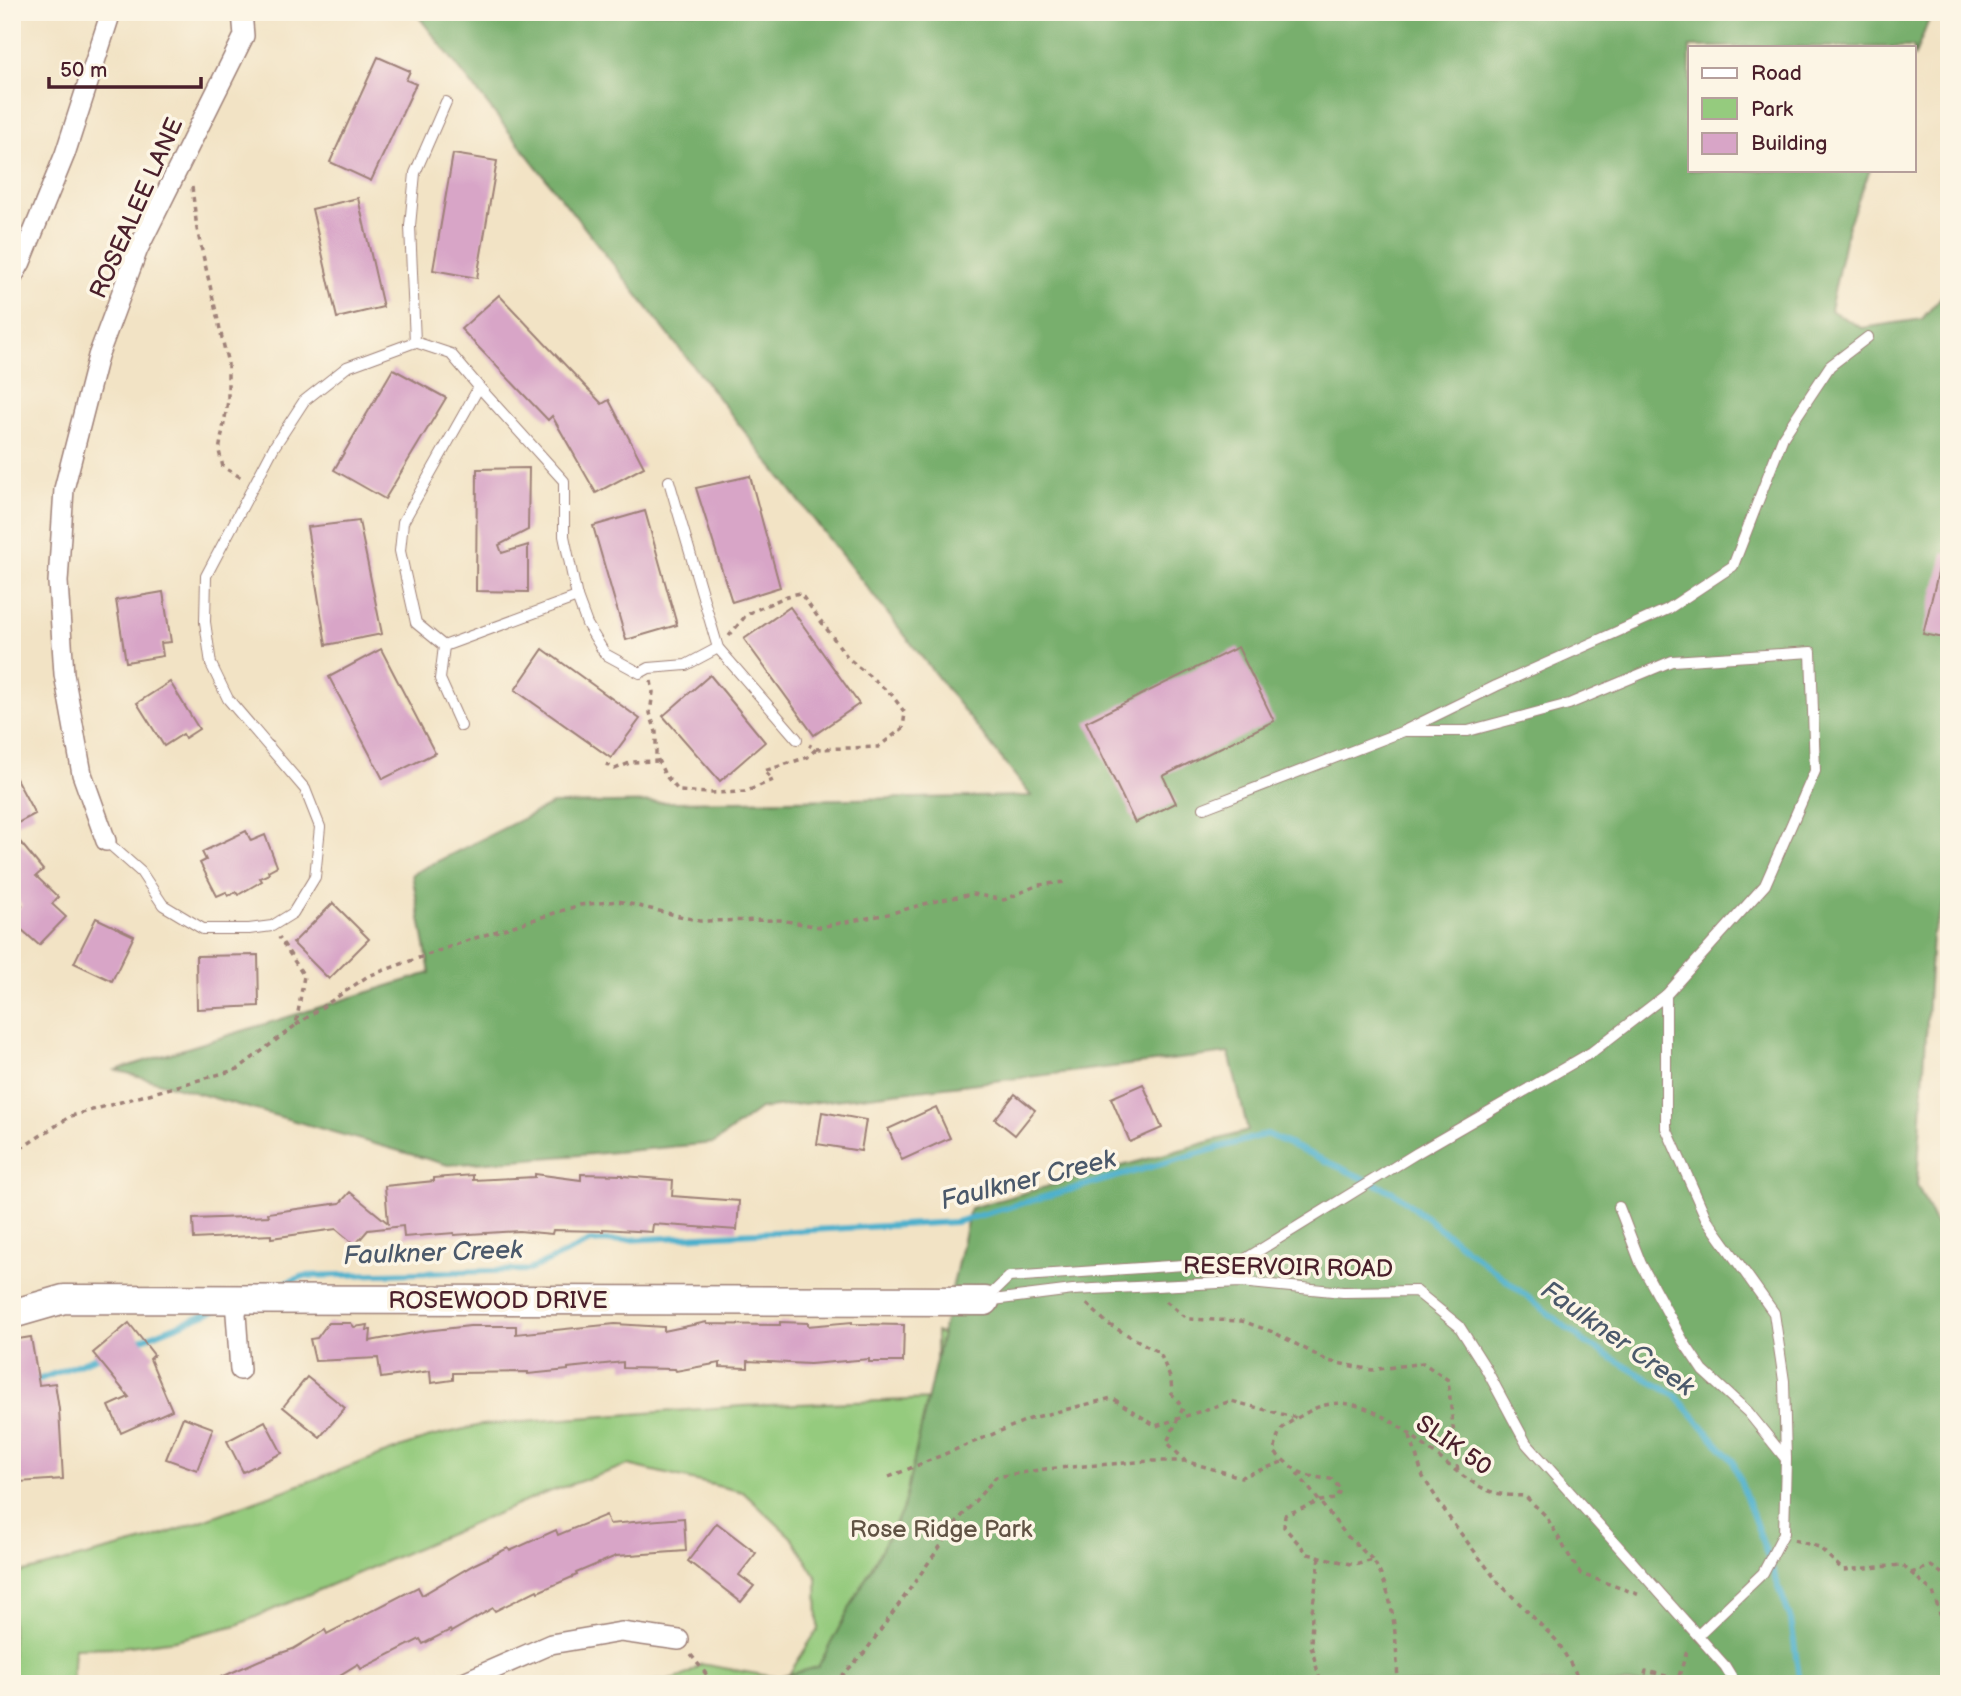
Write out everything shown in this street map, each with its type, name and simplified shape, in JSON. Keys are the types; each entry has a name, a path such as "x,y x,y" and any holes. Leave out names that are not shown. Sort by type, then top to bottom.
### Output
{"street":[{"path":"12,278 65,154 111,12"},
{"name":"ROSEALEE LANE","path":"106,841 82,774 64,674 58,582 64,489 98,356 138,249 244,36 242,12"},
{"name":"ROSEWOOD DRIVE","path":"12,1314 65,1299 985,1301"},
{"path":"235,1300 240,1370"},
{"path":"459,1684 551,1644 621,1632 679,1640"}],"lane":[{"path":"415,342 410,226 415,173 446,102"},
{"path":"1204,808 1404,731 1496,686 1668,609 1733,566 1783,437 1830,366 1868,337"},
{"path":"106,841 141,872 163,905 204,929 272,926 293,913 315,877 320,827 305,789 228,699 211,664 205,622 206,576 274,447 303,401 347,367 415,342 451,354 564,481 564,536 577,597 587,624 605,654 640,673 649,668 687,665 718,648"},
{"path":"444,646 416,623 400,551 403,522 479,387"},
{"path":"669,481 718,648 797,740"},
{"path":"444,646 577,597"},
{"path":"444,646 440,679 461,726"},
{"path":"985,1301 1009,1277 1242,1261 1417,1153 1592,1052 1666,995 1765,885 1815,771 1811,652 1672,662 1569,704 1480,728 1468,731 1404,731"},
{"path":"1666,995 1666,1128 1706,1218 1774,1312 1784,1381 1784,1533 1763,1573 1698,1635"},
{"path":"1619,1207 1641,1264 1703,1371 1748,1412 1786,1460"},
{"name":"RESERVOIR ROAD","path":"985,1301 1073,1290 1240,1282 1343,1292 1416,1291 1459,1326 1485,1367 1526,1443 1698,1635 1725,1666 1736,1684"}],"path":[{"path":"188,150 197,229 228,364 228,401 219,451 223,467 254,484"},
{"path":"718,648 747,614 800,593 849,659 892,695 905,713 903,728 878,747 816,749 797,740"},
{"path":"649,668 653,692 650,713 656,732 656,756 665,775 679,791 746,792 773,780 764,771 808,757 816,749"},
{"path":"606,764 615,769 632,762 658,761"},
{"path":"12,1154 71,1116 238,1069 368,976 580,905 618,901 699,921 780,920 820,927 973,894 1004,900 1038,885 1065,882"},
{"path":"272,926 304,976 296,1025"},
{"path":"1148,1286 1186,1319 1242,1321 1273,1332 1328,1361 1372,1370 1423,1363 1448,1380 1458,1472"},
{"path":"1073,1290 1108,1324 1160,1353 1171,1380 1172,1394 1183,1408 1167,1442 1185,1461"},
{"path":"889,1478 1032,1418 1112,1398 1156,1426 1231,1401 1297,1418"},
{"name":"SLIK 50","path":"1285,1461 1274,1452 1281,1430 1310,1410 1335,1403 1357,1404 1382,1415 1472,1483 1497,1494 1525,1496 1546,1516 1581,1574 1669,1603"},
{"path":"1410,1436 1423,1478 1452,1522 1498,1582 1558,1642 1582,1684"},
{"path":"834,1684 865,1651 961,1517 996,1477 1045,1469 1152,1461 1185,1461 1241,1476 1285,1461 1321,1501 1347,1536 1373,1560 1382,1575 1396,1632 1398,1684"},
{"path":"1296,1471 1311,1478 1331,1479 1341,1489 1335,1499 1321,1501 1285,1515 1284,1527 1308,1554 1355,1565 1373,1560"},
{"path":"1782,1536 1819,1547 1843,1570 1902,1565 1933,1592 1944,1627 1949,1630"},
{"path":"1320,1557 1312,1611 1311,1646 1321,1684"},
{"path":"1911,1573 1931,1566 1942,1574 1949,1574"},
{"path":"1642,1684 1646,1671 1678,1679 1688,1648 1698,1635"},
{"path":"679,1640 714,1684"}],"green space":[{"path":"415,12 1932,12 1916,53 1916,46 1688,46 1688,172 1869,172 1848,226 1830,310 1862,328 1922,319 1949,288 1949,891 1932,936 1917,1185 1949,1251 1949,1684 753,1684 818,1667 903,1509 970,1208 1248,1131 1229,1053 760,1109 714,1143 448,1165 116,1070 430,973 412,874 552,804 1031,796"},
{"name":"Rose Ridge Park","path":"936,1332 950,1337 955,1684 657,1684 655,1681 680,1677 701,1664 786,1679 818,1629 817,1578 793,1539 743,1492 628,1465 543,1494 237,1625 176,1640 122,1647 74,1648 72,1684 12,1684 12,1575 152,1539 427,1438 481,1425 742,1406 936,1399"}],"building":[{"path":"378,57 410,71 406,80 416,84 371,181 330,162"},
{"path":"453,154 497,161 477,278 433,270"},
{"path":"358,198 383,307 337,318 312,209"},
{"path":"499,295 602,404 609,400 644,467 596,493 552,416 548,420 461,329"},
{"path":"393,369 446,398 385,499 334,470"},
{"path":"529,468 528,530 499,545 502,553 528,545 528,592 476,591 477,469"},
{"path":"750,476 780,587 732,602 696,488"},
{"path":"645,511 677,625 626,640 593,526"},
{"path":"359,521 382,634 326,645 307,527"},
{"path":"1943,553 1949,554 1949,639 1923,634"},
{"path":"163,592 171,642 161,643 163,656 126,662 116,600"},
{"path":"790,607 859,704 814,735 744,639"},
{"path":"1238,647 1274,721 1163,776 1176,803 1135,823 1086,722"},
{"path":"381,649 435,753 383,779 329,677"},
{"path":"543,649 640,719 611,758 515,690"},
{"path":"710,675 765,742 720,781 663,716"},
{"path":"170,682 199,729 185,738 183,734 164,746 137,703"},
{"path":"12,771 35,814 12,826"},
{"path":"246,831 251,841 265,835 277,866 260,878 262,881 238,895 236,892 228,896 226,892 217,896 200,863 206,860 202,852"},
{"path":"12,832 43,870 36,876 58,897 52,904 66,917 39,945 12,921 12,915 22,905 12,894"},
{"path":"333,903 369,939 329,979 293,943"},
{"path":"96,918 134,936 112,981 74,963"},
{"path":"258,955 259,1006 197,1009 196,956"},
{"path":"1143,1084 1162,1128 1130,1142 1111,1098"},
{"path":"1015,1094 1035,1110 1015,1135 995,1119"},
{"path":"936,1107 950,1138 902,1160 888,1129"},
{"path":"822,1112 866,1120 861,1151 817,1144"},
{"path":"535,1174 581,1180 581,1174 673,1180 672,1196 739,1201 737,1230 653,1224 652,1232 553,1230 552,1234 519,1231 404,1237 403,1226 368,1230 355,1245 336,1229 271,1238 271,1235 194,1239 193,1219 269,1216 268,1213 340,1203 350,1192 388,1223 385,1186 434,1181 434,1178 473,1175 473,1180 535,1177"},
{"path":"707,1322 780,1325 780,1322 808,1323 808,1326 852,1322 904,1325 903,1362 869,1362 869,1359 810,1364 748,1361 748,1368 720,1367 720,1363 676,1371 623,1368 623,1362 528,1374 453,1373 453,1380 431,1383 430,1371 381,1378 378,1358 315,1361 310,1339 317,1338 328,1323 351,1323 354,1327 368,1325 367,1330 371,1330 370,1341 470,1326 516,1326 516,1334 615,1324 664,1327 664,1331"},
{"path":"129,1323 154,1355 150,1359 172,1410 121,1433 109,1406 129,1397 93,1353"},
{"path":"31,1337 39,1385 55,1383 63,1479 19,1482 15,1421 12,1421 12,1340"},
{"path":"307,1377 345,1408 320,1437 283,1407"},
{"path":"183,1417 213,1428 197,1470 166,1459"},
{"path":"265,1421 282,1453 243,1472 227,1441"},
{"path":"606,1515 609,1524 684,1518 686,1551 616,1556 495,1611 493,1608 451,1632 450,1630 423,1644 420,1639 361,1669 358,1664 325,1684 206,1684 260,1660 293,1649 325,1630 327,1634 418,1587 422,1595 508,1548 510,1551 556,1530 558,1535"},
{"path":"717,1523 756,1553 739,1575 754,1586 741,1602 688,1561"}],"waterway":[{"name":"Faulkner Creek","path":"275,1287 304,1276 529,1270 590,1242 956,1222 1267,1134 1395,1193 1585,1342 1676,1396 1733,1461 1791,1620 1800,1684"},
{"name":"Faulkner Creek","path":"135,1342 216,1310"},
{"name":"Faulkner Creek","path":"30,1383 102,1355"}]}
